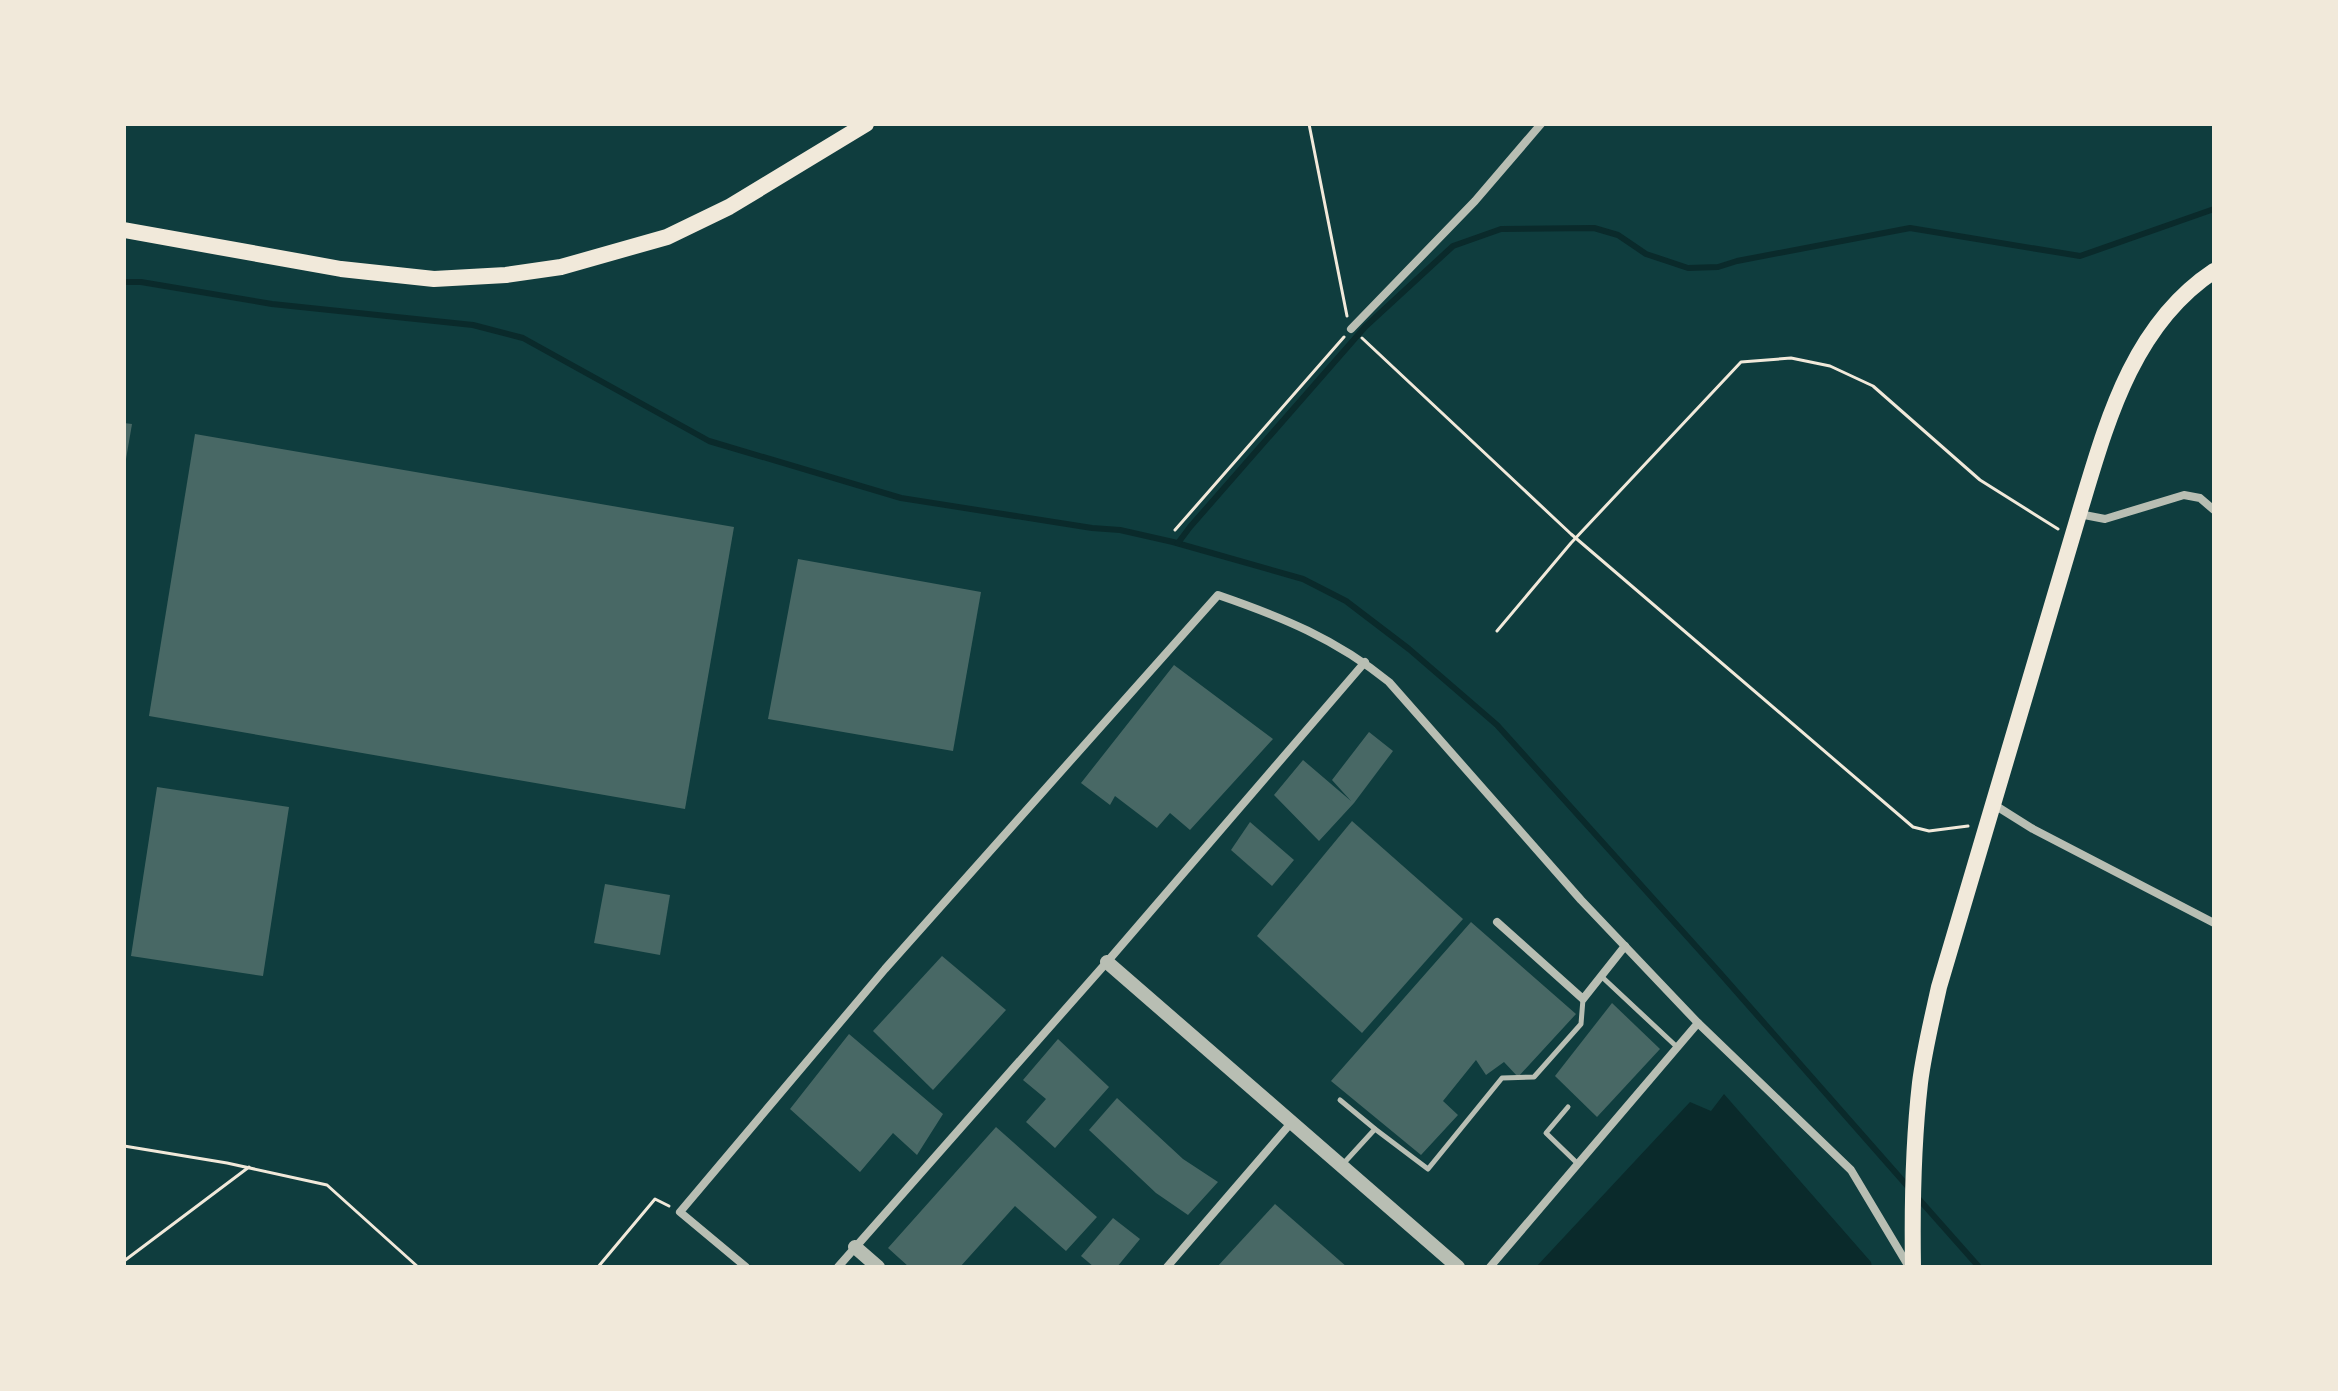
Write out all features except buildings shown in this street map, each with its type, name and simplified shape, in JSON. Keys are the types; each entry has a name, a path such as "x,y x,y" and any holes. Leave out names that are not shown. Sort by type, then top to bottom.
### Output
{"main road":[{"path":"124,230 341,269 434,279 506,275 561,267 667,237 729,207 866,124"},
{"path":"1911,1267 1913,1164 1920,1082 1939,987 2072,537 2107,424 2130,368 2149,336 2171,309 2214,271"}],"street":[{"path":"1351,329 1475,201 1541,124"},
{"path":"2079,514 2105,519 2184,495 2200,498 2214,510"},
{"path":"746,1267 680,1212 885,969 1218,595 1278,615 1328,639 1365,662 1389,682 1581,900 1698,1023 1851,1170 1911,1267"},
{"path":"838,1267 1107,962 1365,662"},
{"path":"1993,804 2033,829 2214,923"},
{"path":"1497,922 1583,999 1625,946"},
{"path":"1107,962 1458,1267"},
{"path":"1490,1267 1698,1023"},
{"path":"1167,1267 1291,1123"},
{"path":"855,1247 878,1267"}],"lane":[{"path":"1601,976 1678,1047"},
{"path":"1340,1100 1428,1169 1502,1078 1534,1077 1581,1024 1583,999"},
{"path":"1568,1107 1546,1133 1579,1165"},
{"path":"1341,1167 1375,1129"}],"path":[{"path":"1309,124 1351,329 1571,534 1913,827 1929,831 1987,822"},
{"path":"1175,530 1351,329"},
{"path":"1497,631 1571,543 1741,362 1791,358 1830,366 1873,386 1980,480 2072,537"},
{"path":"124,1146 249,1167 327,1185 418,1267"},
{"path":"124,1261 249,1167"},
{"path":"598,1267 655,1199 680,1212"}],"water":[{"path":"1724,1094 1871,1262 1872,1267 1536,1267 1690,1102 1711,1111"}],"waterway":[{"path":"1178,543 1365,327 1453,246 1501,229 1594,228 1618,235 1646,254 1688,268 1718,267 1910,228 2080,256 2214,209"},
{"path":"124,282 141,282 272,304 473,325 523,338 709,441 901,498 1120,530 1303,579 1346,601 1409,649 1497,725 1910,1189"},
{"path":"1917,1197 1979,1267"}]}
